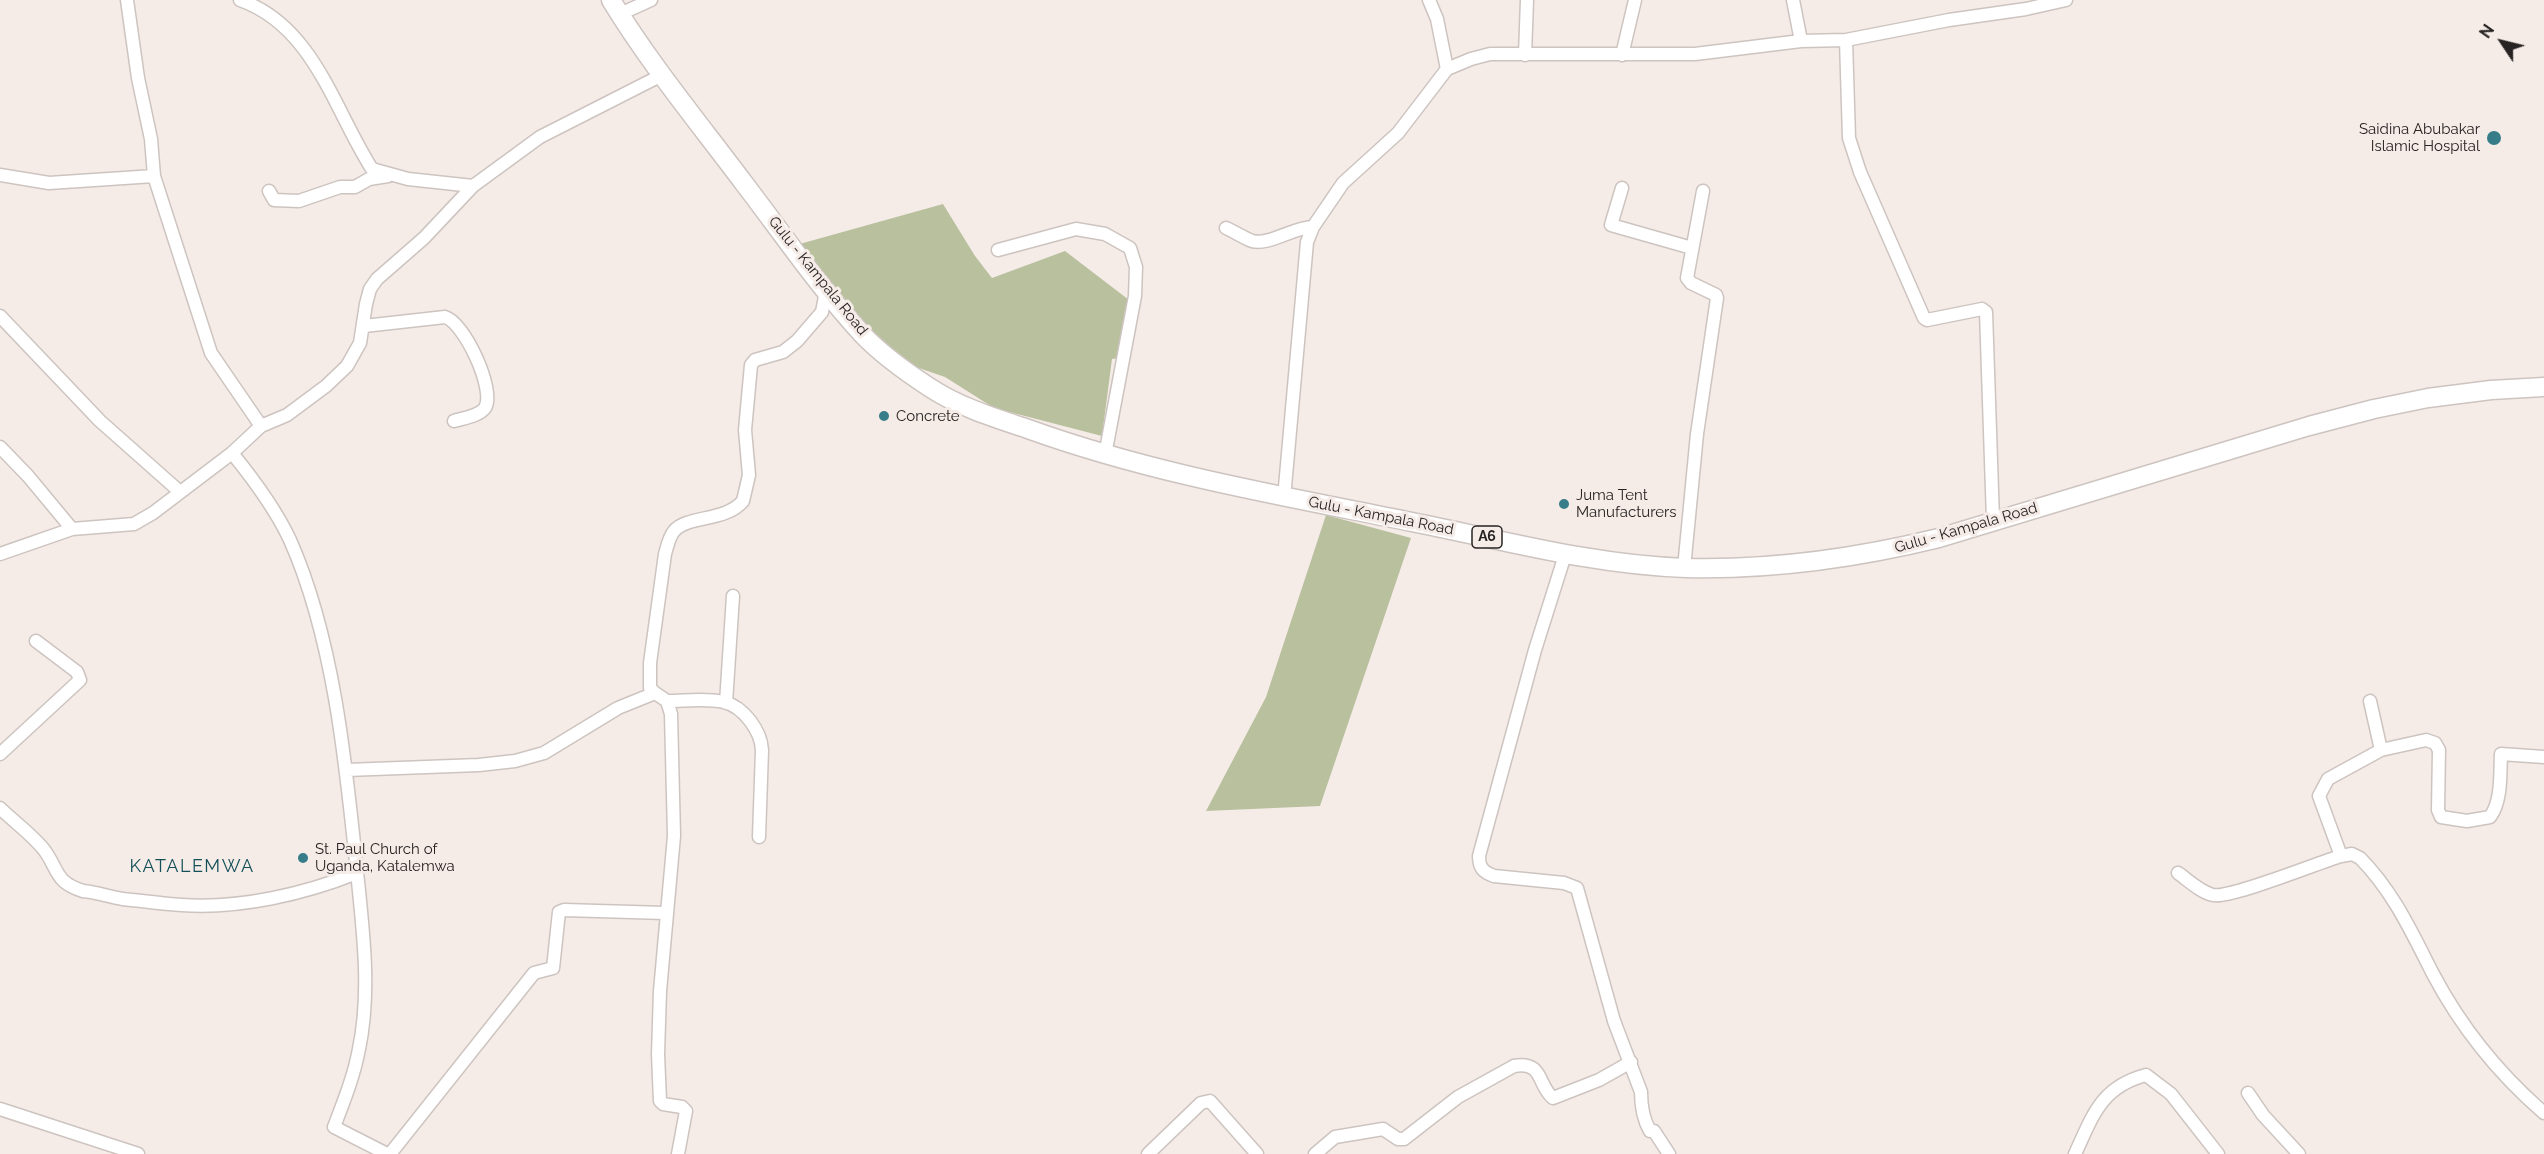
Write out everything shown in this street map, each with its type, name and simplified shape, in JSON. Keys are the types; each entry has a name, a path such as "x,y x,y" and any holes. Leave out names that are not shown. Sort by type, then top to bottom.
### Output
{"main road":[{"name":"Gulu - Kampala Road","path":"616,7 662,75 826,291 865,337 933,390 983,413 1105,455 1284,498 1487,537 1565,555 1616,563 1684,568 1795,564 1892,550 1939,538 2309,426 2374,409 2428,398 2491,390 2544,387"}],"street":[{"path":"127,0 138,78 151,139 154,176 211,353 261,426"},
{"path":"240,0 270,14 290,30 332,93 372,169 390,176 473,186"},
{"path":"616,7 651,0"},
{"path":"1429,0 1437,19 1447,69"},
{"path":"1525,55 1527,0"},
{"path":"1622,55 1635,0"},
{"path":"1793,0 1801,41"},
{"path":"1284,498 1307,242 1313,226 1342,183 1398,133 1447,69 1490,54 1695,54 1801,41 1846,40 2066,0"},
{"path":"1846,40 1849,138 1860,172 1924,319 1982,309 1986,312 1993,520"},
{"path":"0,554 72,529 134,524 160,507 232,453 261,426 287,415 347,366 356,351 364,326 368,297 377,279 424,237 473,186 540,137 662,75"},
{"path":"0,175 49,183 154,176"},
{"path":"268,191 274,200 299,201 340,187 355,187 369,179 390,176"},
{"path":"1622,188 1611,225 1692,248"},
{"path":"1684,568 1697,434 1717,298 1716,295 1691,283 1688,279 1703,191"},
{"path":"1226,228 1254,242 1268,242 1282,234 1313,226"},
{"path":"998,250 1076,229 1105,234 1130,248 1136,267 1135,296 1105,455"},
{"path":"759,837 762,739 758,729 726,703 705,700 667,701 650,688 650,663 665,554 671,536 678,528 728,513 743,501 749,476 745,430 751,365 755,360 783,352 797,341 822,312 826,291"},
{"path":"0,316 100,421 179,491"},
{"path":"364,326 445,317 455,322 474,354 487,387 488,402 481,412 454,421"},
{"path":"0,447 28,476 72,529"},
{"path":"232,453 272,506 298,561 321,632 347,770 364,959 360,1047 350,1086 334,1127 388,1154 534,973 553,968 559,912 564,910 610,910 666,913"},
{"path":"1565,555 1535,650 1479,856 1479,864 1486,873 1494,876 1564,883 1577,888 1614,1021 1641,1092 1641,1103 1647,1125 1650,1131 1654,1131 1669,1154"},
{"path":"726,703 733,596"},
{"path":"0,754 80,680 77,672 36,641"},
{"path":"347,770 479,765 515,761 544,753 618,708 655,693"},
{"path":"2370,700 2381,750"},
{"path":"667,701 671,714 672,732 674,836 658,1024 660,1098 663,1104 682,1107 686,1111 678,1154"},
{"path":"2340,856 2319,796 2322,786 2328,779 2381,750 2426,741 2435,743 2439,750 2439,814 2443,818 2467,821 2490,817 2494,811 2501,754 2544,757"},
{"path":"0,808 45,852 58,876 67,885 83,891 185,905 245,902 328,885 357,873"},
{"path":"2178,873 2207,893 2217,896 2352,854 2366,865 2409,923 2433,973 2474,1039 2514,1087 2544,1113"},
{"path":"1315,1154 1329,1141 1341,1136 1383,1129 1398,1139 1404,1139 1458,1097 1514,1066 1523,1064 1539,1072 1549,1095 1557,1098 1599,1080 1631,1062"},
{"path":"2075,1154 2100,1103 2114,1088 2129,1079 2146,1075 2171,1094 2214,1153"},
{"path":"2248,1093 2263,1115 2299,1154"},
{"path":"1148,1154 1201,1103 1210,1101 1257,1154"},
{"path":"0,1109 138,1154"}],"green space":[{"path":"943,204 975,256 992,278 1065,251 1129,300 1119,358 1112,359 1102,436 994,408 945,377 913,366 857,318 796,245"},
{"path":"1326,515 1411,538 1320,806 1206,811 1266,697"}],"place":[{"name":"Saidina Abubakar Islamic Hospital","path":"2494,138"},
{"name":"Concrete","path":"884,416"},
{"name":"Juma Tent Manufacturers","path":"1564,504"},
{"name":"St. Paul Church of Uganda, Katalemwa","path":"303,858"}],"district":[{"name":"KATALEMWA","path":"192,867"}]}
